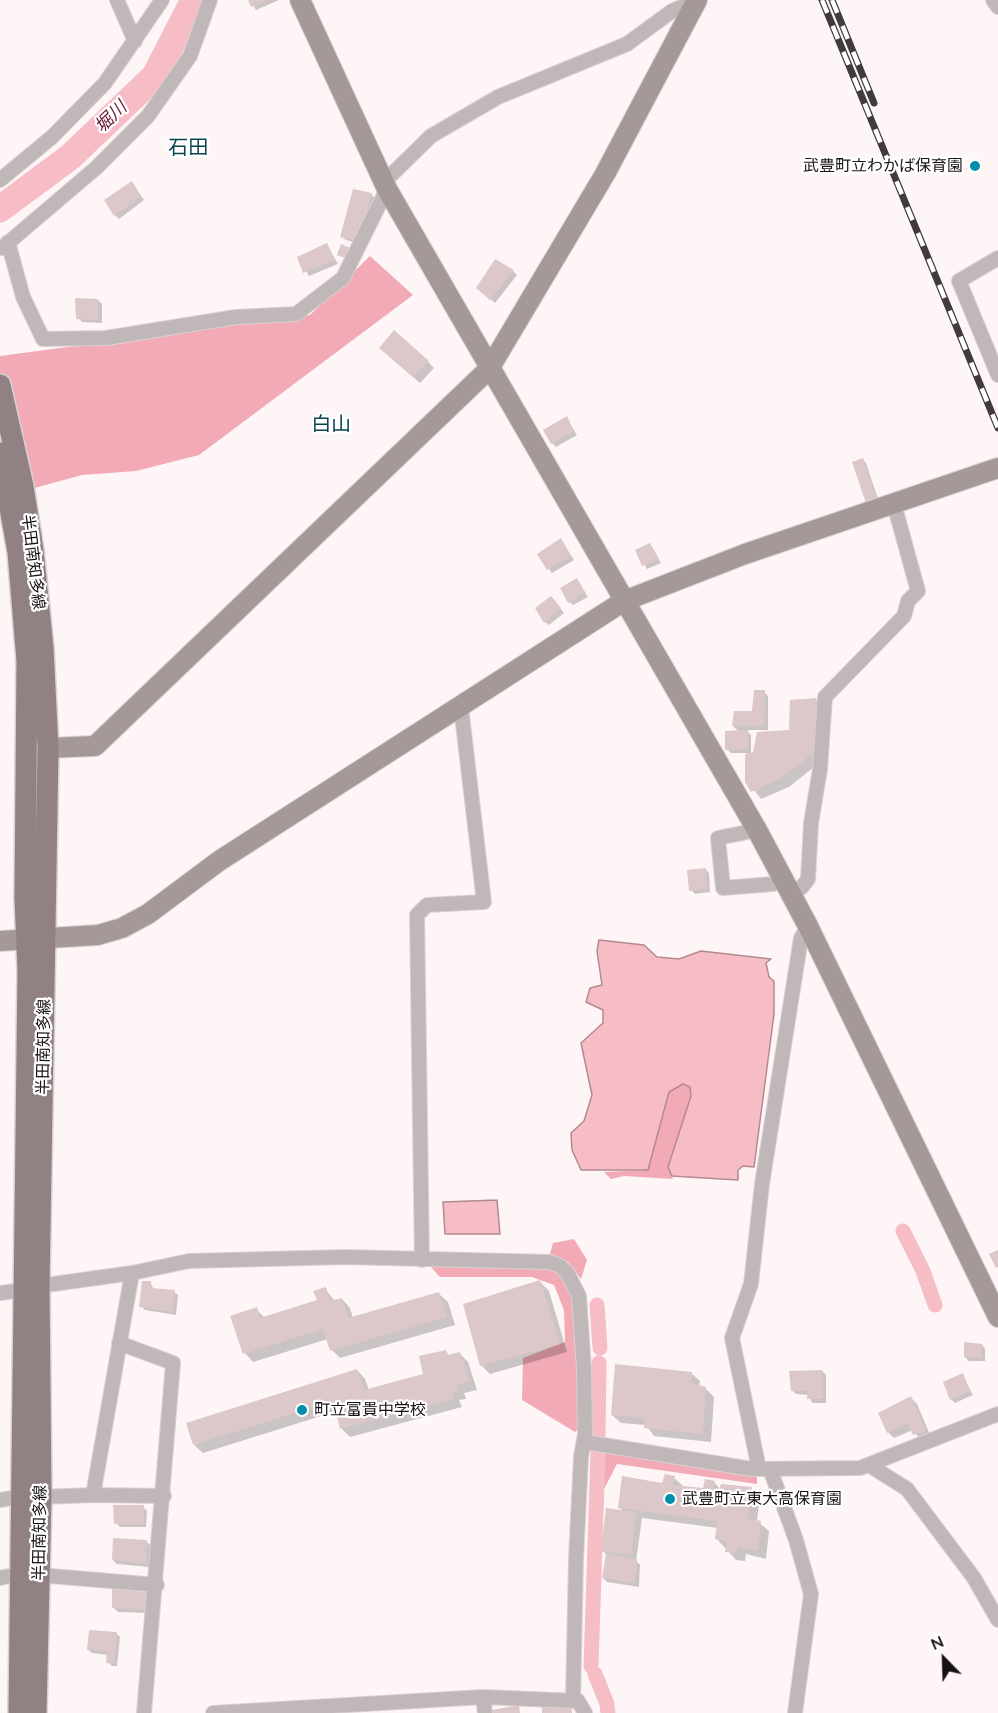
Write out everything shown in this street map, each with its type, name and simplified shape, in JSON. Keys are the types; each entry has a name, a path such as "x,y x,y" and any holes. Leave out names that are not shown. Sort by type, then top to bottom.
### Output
{"main road":[{"name":"半田南知多線","path":"0,385 23,486 33,550 43,648 48,748 44,898 36,940 31,1288 32,1496 19,1713"},
{"name":"半田南知多線","path":"0,453 12,510 24,606 27,661 25,898 36,940"},
{"name":"半田南知多線","path":"32,1496 39,1575 36,1713"}],"street":[{"path":"117,0 135,41"},
{"path":"0,180 52,137 105,83 162,0"},
{"path":"210,0 190,56 148,116 96,168 4,246 23,297 43,339 106,338 236,317 296,314 343,278 386,185 431,136 498,97 627,44 672,11 697,0"},
{"path":"300,0 386,185 489,369 757,830 808,926 998,1317"},
{"path":"48,748 95,746 489,369 605,174 697,0"},
{"path":"993,0 998,7"},
{"path":"998,258 959,281 998,375"},
{"path":"0,941 98,935 122,928 148,914 219,861 624,601 745,554 998,468"},
{"path":"757,830 718,838 723,888 773,884 802,887 808,879 825,697 904,616 908,601 918,591 894,504"},
{"path":"422,1260 417,915 427,905 484,902 461,707"},
{"path":"795,1713 811,1594 796,1540 764,1469 732,1338 751,1284 762,1184 799,948 808,926"},
{"path":"0,1293 132,1273 189,1261 345,1257 549,1262 560,1266 568,1274 579,1296 585,1442 581,1457 578,1514 573,1700"},
{"path":"93,1495 132,1273"},
{"path":"119,1343 173,1364 157,1585 144,1713"},
{"path":"585,1442 764,1469 860,1468 998,1414"},
{"path":"869,1465 907,1489 975,1578 998,1620"},
{"path":"0,1500 32,1496 164,1496"},
{"path":"39,1575 157,1585"},
{"path":"483,1697 485,1713"},
{"path":"213,1713 483,1697 573,1700 578,1701 585,1713"}],"shaded area":[{"path":"370,256 413,295 199,455 136,471 82,475 31,489 0,508 0,356 310,315"},
{"path":"599,940 644,945 657,957 679,959 701,951 771,959 766,963 769,977 774,981 774,1014 754,1167 743,1166 738,1170 738,1180 672,1176 668,1167 691,1096 690,1087 683,1084 669,1092 648,1170 581,1170 572,1150 571,1133 584,1121 592,1095 581,1043 603,1023 603,1010 586,1002 590,988 602,985 597,951"},
{"path":"683,1084 690,1087 691,1096 668,1167 673,1179 624,1176 611,1179 604,1172 648,1170 669,1092"},
{"path":"497,1200 500,1234 445,1234 443,1202"},
{"path":"574,1239 587,1260 581,1279 568,1262 550,1254 553,1243"},
{"path":"430,1266 552,1268 564,1279 572,1293 575,1311 580,1428 575,1432 522,1400 523,1358 565,1342 564,1310 554,1285 532,1277 440,1277"},
{"path":"603,1450 757,1476 757,1484 617,1464 601,1495"}],"building":[{"path":"248,0 268,0 251,7"},
{"path":"132,181 141,196 114,216 104,200"},
{"path":"353,189 372,193 357,241 340,237"},
{"path":"327,243 335,260 303,273 297,257"},
{"path":"341,244 352,249 348,259 337,255"},
{"path":"495,259 514,270 490,300 476,288"},
{"path":"75,298 98,299 98,320 76,319"},
{"path":"394,330 429,361 413,377 379,348"},
{"path":"567,416 574,431 551,444 543,430"},
{"path":"863,458 877,501 867,506 852,462"},
{"path":"561,538 571,556 547,570 537,554"},
{"path":"650,543 659,559 642,566 635,550"},
{"path":"577,578 585,592 568,603 560,588"},
{"path":"551,596 561,608 544,623 535,608"},
{"path":"754,690 765,690 764,726 732,726 734,711 752,711"},
{"path":"816,698 816,751 780,779 751,792 745,782 745,754 753,752 757,732 789,730 790,700"},
{"path":"748,730 748,749 725,750 725,731"},
{"path":"706,868 707,889 689,891 687,870"},
{"path":"998,1250 998,1267 996,1268 989,1254"},
{"path":"540,1280 560,1344 480,1366 463,1304"},
{"path":"142,1281 151,1281 151,1288 175,1290 173,1312 139,1307"},
{"path":"326,1287 330,1301 342,1298 348,1318 439,1292 447,1317 330,1351 323,1329 243,1354 230,1316 257,1307 260,1318 317,1300 313,1291"},
{"path":"964,1342 982,1344 982,1358 964,1357"},
{"path":"446,1350 448,1355 460,1352 469,1381 457,1385 459,1390 452,1392 454,1399 340,1429 333,1401 193,1445 186,1423 357,1369 364,1390 423,1374 419,1356"},
{"path":"615,1364 692,1372 691,1383 706,1387 703,1434 644,1428 644,1418 611,1415"},
{"path":"822,1370 823,1399 807,1399 808,1391 791,1391 789,1371"},
{"path":"963,1373 970,1391 950,1400 943,1382"},
{"path":"911,1396 926,1431 913,1435 908,1423 887,1433 878,1413"},
{"path":"665,1474 675,1476 673,1485 703,1488 705,1479 715,1481 713,1490 719,1491 721,1484 752,1487 748,1518 761,1521 758,1551 737,1547 737,1553 725,1552 726,1541 715,1539 717,1521 618,1508 622,1476 662,1483"},
{"path":"113,1505 144,1505 143,1524 114,1524"},
{"path":"606,1508 636,1512 631,1555 601,1551"},
{"path":"113,1538 147,1540 146,1564 112,1560"},
{"path":"606,1554 637,1559 635,1583 602,1578"},
{"path":"112,1589 147,1592 146,1610 112,1608"},
{"path":"89,1630 117,1632 114,1663 106,1663 107,1651 87,1650"},
{"path":"519,1705 520,1713 492,1713 492,1710"},
{"path":"542,1707 572,1708 572,1713 542,1713"}],"waterway":[{"name":"堀川","path":"0,209 70,157 155,76 194,0"},
{"path":"903,1231 923,1271 935,1305"},
{"path":"597,1305 600,1348"},
{"path":"598,1436 599,1363"},
{"path":"591,1666 598,1453"},
{"path":"595,1674 607,1704 608,1713"}],"railway":[{"path":"822,0 998,428"},
{"path":"832,0 874,103"}],"place":[{"name":"武豊町立わかば保育園","path":"975,166"},
{"name":"町立富貴中学校","path":"302,1410"},
{"name":"武豊町立東大高保育園","path":"670,1499"}],"district":[{"name":"石田","path":"188,148"},
{"name":"白山","path":"331,425"}]}
